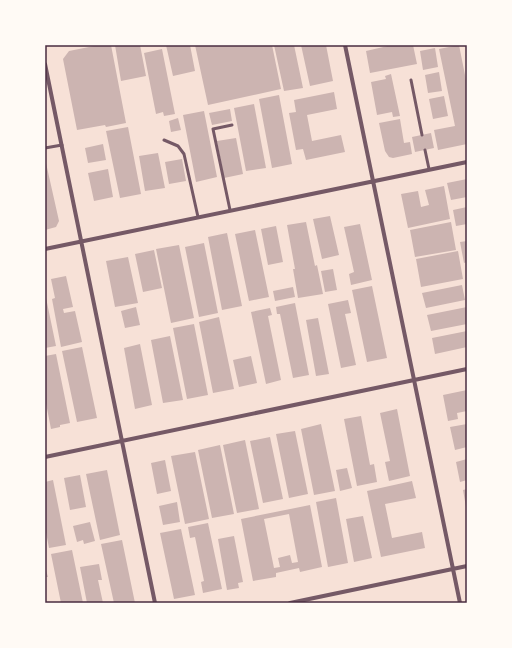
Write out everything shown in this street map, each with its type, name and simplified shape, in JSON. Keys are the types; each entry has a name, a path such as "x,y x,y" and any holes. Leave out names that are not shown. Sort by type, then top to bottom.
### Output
{"street":[{"path":"345,45 460,603"},
{"path":"45,64 155,603"},
{"path":"45,249 467,162"},
{"path":"45,457 467,369"},
{"path":"290,603 467,566"}],"lane":[{"path":"411,80 422,135"},
{"path":"230,210 213,129 232,125"},
{"path":"164,140 178,146 184,154 198,217"},
{"path":"45,148 62,145"},
{"path":"425,150 429,169"}],"building":[{"path":"99,45 111,45 126,123 77,130 63,59 69,51"},
{"path":"115,45 140,45 146,76 121,81"},
{"path":"166,45 190,45 195,71 173,76"},
{"path":"195,45 272,45 281,89 208,105"},
{"path":"274,45 294,45 303,88 284,91"},
{"path":"301,45 326,45 333,81 310,86"},
{"path":"392,45 413,45 417,64 370,73 366,51"},
{"path":"459,45 467,85 467,144 438,150 434,130 455,126 439,49"},
{"path":"435,48 438,67 423,70 420,51"},
{"path":"162,49 175,114 164,116 163,112 156,114 144,53"},
{"path":"439,72 442,91 428,93 425,75"},
{"path":"391,74 400,116 393,117 392,112 377,115 371,82 386,79 385,76"},
{"path":"334,92 337,109 307,115 312,141 341,135 345,152 306,160 303,149 296,150 289,113 296,112 294,100"},
{"path":"279,95 292,164 272,168 259,99"},
{"path":"444,96 448,116 433,119 429,99"},
{"path":"254,104 266,168 246,171 234,108"},
{"path":"230,109 232,121 212,125 209,113"},
{"path":"204,111 217,177 196,182 183,115"},
{"path":"178,118 181,130 171,132 169,121"},
{"path":"400,119 404,143 410,142 412,154 393,158 389,157 385,151 379,123"},
{"path":"128,127 141,194 120,198 106,131"},
{"path":"431,133 434,148 415,152 412,137"},
{"path":"236,138 243,174 224,178 217,141"},
{"path":"103,144 106,160 88,163 85,148"},
{"path":"158,153 165,188 145,191 139,156"},
{"path":"182,159 186,181 169,184 165,162"},
{"path":"45,163 59,221 56,227 45,230"},
{"path":"108,169 113,197 94,201 88,173"},
{"path":"467,179 467,197 451,200 447,183"},
{"path":"444,186 450,219 408,228 401,194 418,191 421,207 429,205 425,190"},
{"path":"467,207 467,224 456,226 453,210"},
{"path":"330,216 339,255 322,259 313,219"},
{"path":"306,222 315,266 317,265 323,294 298,298 293,269 295,269 287,225"},
{"path":"451,222 456,250 415,257 410,230"},
{"path":"360,224 372,280 351,285 349,274 354,272 344,227"},
{"path":"276,226 283,262 268,265 261,229"},
{"path":"255,230 269,297 249,301 235,234"},
{"path":"227,233 242,306 222,310 208,237"},
{"path":"467,241 467,262 464,263 460,242"},
{"path":"204,243 218,313 199,317 185,247"},
{"path":"179,245 194,318 171,323 156,249"},
{"path":"154,250 162,288 143,292 135,254"},
{"path":"458,251 463,279 421,287 416,259"},
{"path":"128,257 138,303 115,307 106,261"},
{"path":"333,269 337,290 325,292 321,271"},
{"path":"66,276 73,307 63,309 64,313 75,311 82,342 61,347 52,299 55,298 51,279"},
{"path":"462,285 465,300 426,308 422,293"},
{"path":"372,286 387,358 367,362 352,290"},
{"path":"293,287 295,297 275,301 273,291"},
{"path":"45,293 56,346 45,348"},
{"path":"348,300 351,313 345,314 356,365 341,368 328,304"},
{"path":"295,303 309,375 293,378 280,314 277,314 276,307"},
{"path":"136,307 140,325 125,328 121,311"},
{"path":"467,307 467,324 431,331 427,315"},
{"path":"270,308 272,315 268,316 281,380 266,384 251,312"},
{"path":"219,317 234,389 213,393 199,322"},
{"path":"318,318 329,374 316,376 306,320"},
{"path":"194,324 208,395 187,399 173,328"},
{"path":"467,331 467,347 435,354 432,338"},
{"path":"170,336 183,400 163,403 151,340"},
{"path":"140,344 152,405 135,409 124,348"},
{"path":"82,347 97,418 77,422 62,351"},
{"path":"56,354 70,423 51,429 45,398 45,356"},
{"path":"251,356 257,383 239,387 233,360"},
{"path":"467,390 467,411 457,413 458,419 448,421 443,395"},
{"path":"397,409 410,476 389,481 385,462 390,461 380,413"},
{"path":"361,416 370,465 374,464 377,482 357,486 344,419"},
{"path":"321,424 335,491 314,495 301,429"},
{"path":"467,424 467,447 455,450 450,427"},
{"path":"295,431 308,494 289,498 276,434"},
{"path":"270,437 283,499 263,503 250,441"},
{"path":"245,440 259,509 237,513 223,445"},
{"path":"220,445 234,514 212,518 198,450"},
{"path":"195,452 209,519 185,524 171,456"},
{"path":"467,459 467,480 460,482 456,462"},
{"path":"165,460 171,491 157,494 151,463"},
{"path":"347,468 352,488 340,491 336,470"},
{"path":"107,470 120,535 100,540 86,474"},
{"path":"80,475 86,507 70,510 64,478"},
{"path":"53,480 66,545 49,548 45,527 45,482"},
{"path":"412,481 416,498 385,504 392,538 422,532 425,548 381,557 367,491"},
{"path":"467,489 467,507 466,507 463,490"},
{"path":"336,498 348,563 328,567 316,502"},
{"path":"177,502 180,522 163,525 159,506"},
{"path":"310,505 322,567 300,572 299,568 276,573 276,577 253,581 241,519","holes":["289,514 298,562 292,563 290,555 278,558 280,567 274,568 264,519"]},
{"path":"363,516 372,558 354,562 346,519"},
{"path":"90,522 95,541 84,544 83,540 77,542 73,526"},
{"path":"208,523 222,589 203,593 201,582 204,581 195,537 190,538 188,527"},
{"path":"181,529 195,595 174,599 160,533"},
{"path":"234,536 243,582 238,583 239,588 227,590 218,539"},
{"path":"122,540 135,603 114,603 101,544"},
{"path":"72,550 83,603 61,603 51,554"},
{"path":"99,564 102,580 98,580 103,603 87,603 80,567"},
{"path":"45,567 48,577 45,577"}]}
